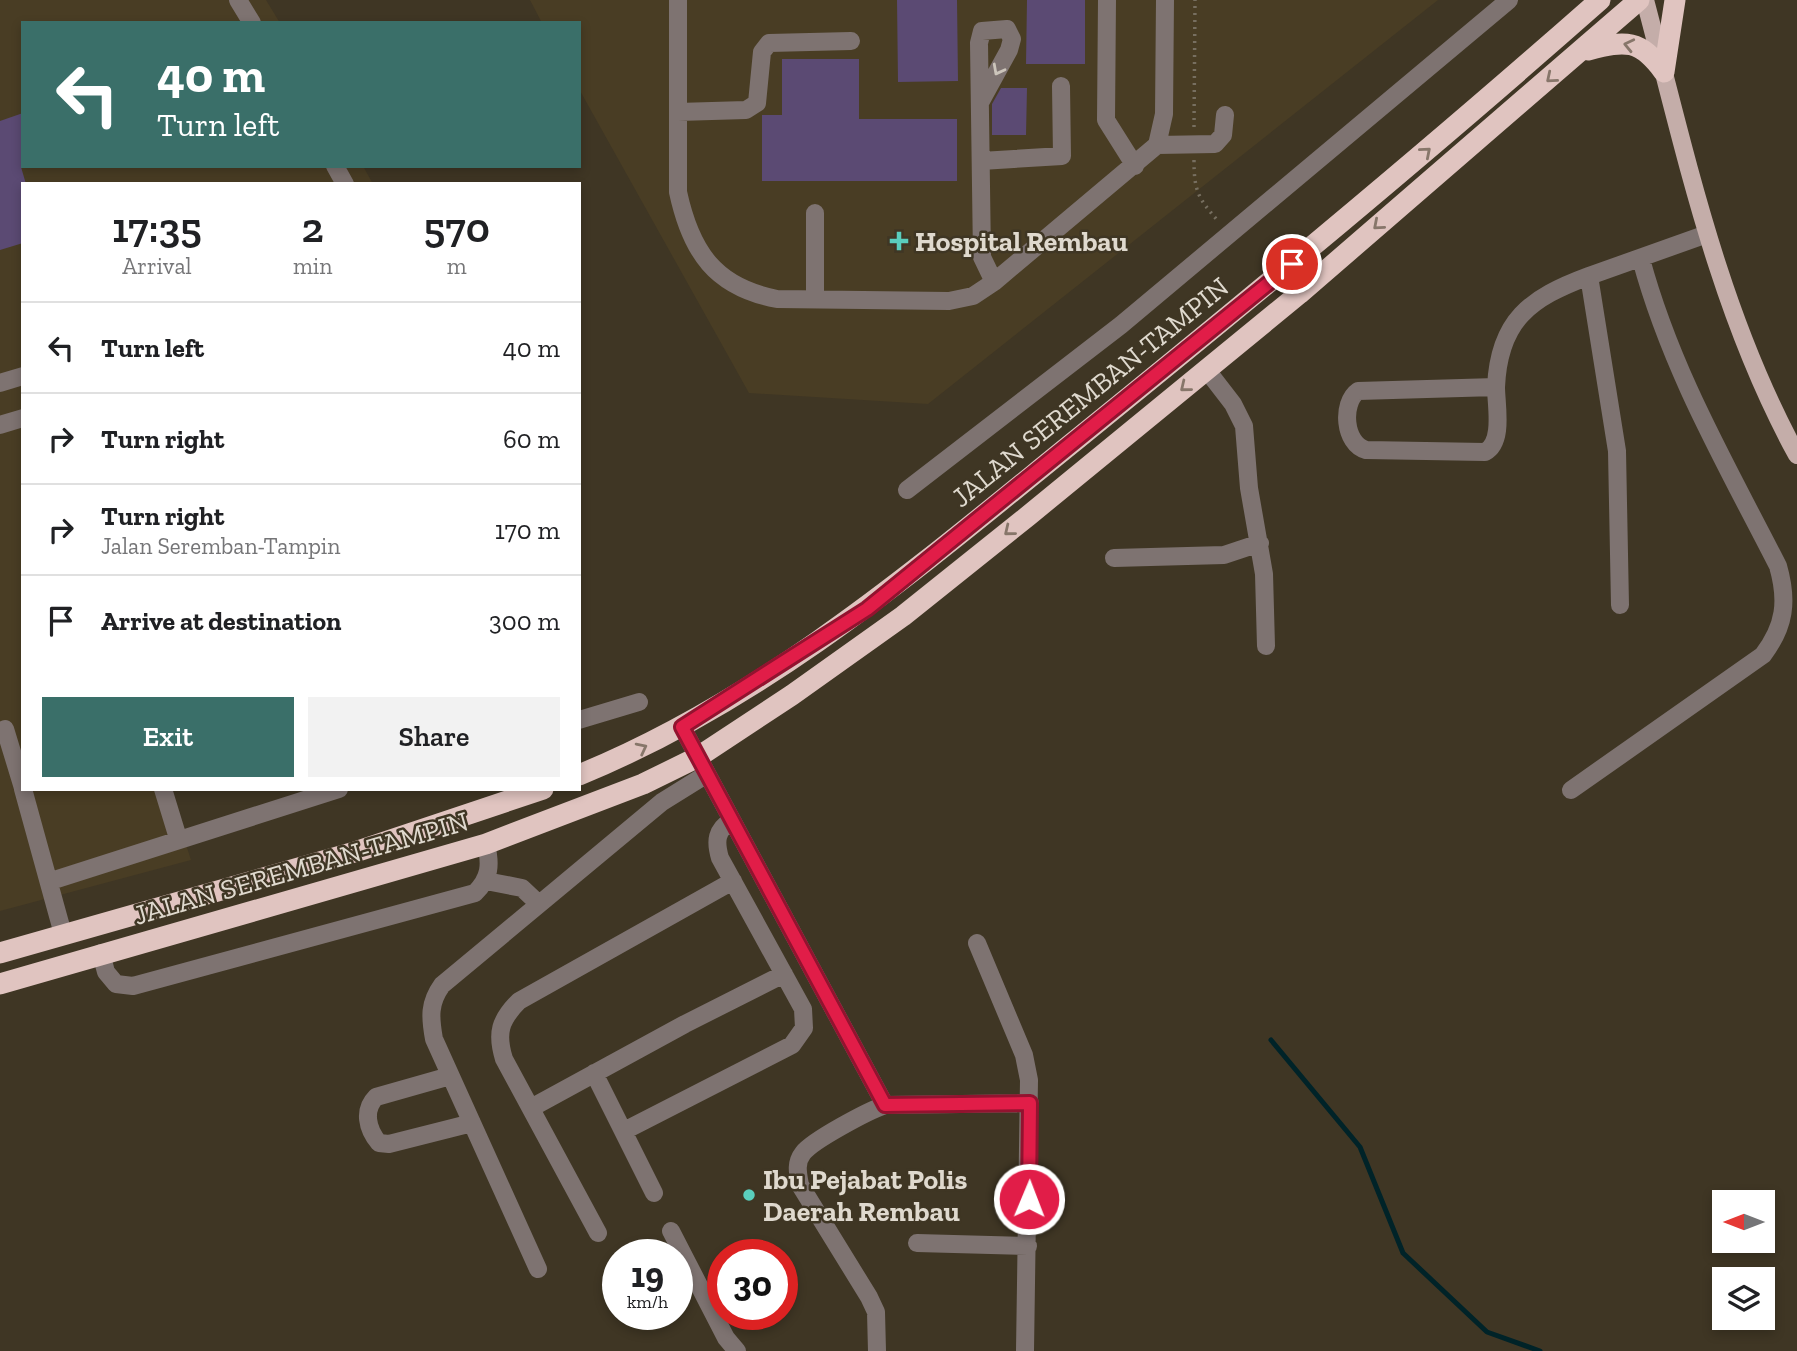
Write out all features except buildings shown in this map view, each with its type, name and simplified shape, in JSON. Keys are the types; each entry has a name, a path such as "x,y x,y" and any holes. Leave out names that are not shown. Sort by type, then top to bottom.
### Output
{"highway":[{"path":"1561,35 1577,0"},
{"name":"JALAN SEREMBAN-TAMPIN","path":"581,774 633,753 682,727 867,609 1349,217 1600,0"},
{"name":"JALAN SEREMBAN-TAMPIN","path":"0,984 486,844 702,765 792,695 903,616 1206,369 1583,51 1639,0"},
{"path":"1664,72 1675,0"},
{"path":"1583,51 1616,43 1628,43 1651,55 1664,72"},
{"name":"JALAN SEREMBAN-TAMPIN","path":"0,954 359,851 537,791"}],"main road":[{"path":"1645,0 1707,234 1742,340 1797,455"}],"street":[{"path":"239,0 251,21"},
{"path":"678,0 678,192 685,223 714,270 728,282 751,294 777,299 949,301 972,296 994,282 1157,145 1164,114 1165,0"},
{"path":"1107,0 1106,120 1135,166"},
{"path":"907,490 1121,325 1509,0"},
{"path":"678,112 746,110 757,103 762,52 769,43 850,41"},
{"path":"981,161 1062,156 1061,86"},
{"path":"981,102 982,257 994,282"},
{"path":"1157,145 1215,144 1223,135 1225,115"},
{"path":"815,299 816,213"},
{"path":"1496,387 1358,391 1348,406 1351,438 1359,448 1366,450 1485,452 1495,444 1497,365 1508,330 1516,318 1531,304 1565,285 1707,234"},
{"path":"1572,790 1763,655 1783,623 1784,585 1779,566 1682,380 1657,318 1641,258"},
{"path":"1589,276 1617,451 1620,605"},
{"path":"1206,369 1233,404 1244,426 1249,488 1264,574 1266,646"},
{"path":"0,383 21,377"},
{"path":"0,425 21,419"},
{"path":"1114,558 1224,555 1259,543"},
{"path":"581,718 639,702"},
{"path":"682,727 885,1105"},
{"path":"5,729 21,782"},
{"path":"538,1269 450,1076 431,1022 434,996 442,985 662,802 702,765"},
{"path":"24,791 51,881 63,934"},
{"path":"164,791 178,838"},
{"path":"51,881 178,838 332,791"},
{"path":"624,1131 792,1045 804,1028 803,1009 720,858 717,838 720,830 732,820"},
{"path":"101,953 106,972 116,984 133,986 475,893 486,881 490,861 486,844"},
{"path":"486,881 522,888 539,904"},
{"path":"598,1233 500,1046 499,1029 506,1015 519,1001 733,881"},
{"path":"976,943 1024,1055 1030,1103 1025,1351"},
{"path":"531,1108 784,974"},
{"path":"594,1073 654,1194"},
{"path":"450,1076 376,1097 369,1104 367,1114 372,1135 379,1143 389,1144 472,1122"},
{"path":"877,1351 876,1312 800,1185 797,1168 803,1152 867,1111 885,1105 1030,1103"},
{"path":"671,1230 726,1338 737,1351"},
{"path":"917,1242 1028,1246"}],"path":[{"path":"1195,0 1194,184 1198,198 1229,235"}],"shaded area":[{"path":"0,0 266,0 279,21 21,21 21,168 364,168 372,182 21,182 21,791 169,791 191,860 0,911"},
{"name":"Hospital Rembau","path":"530,0 1438,0 928,404 749,393 581,93 581,21 541,21"}],"waterway":[{"path":"1271,1040 1360,1147 1403,1253 1487,1332 1540,1351"}],"place":[{"name":"Hospital Rembau","path":"899,241"},
{"name":"Ibu Pejabat Polis Daerah Rembau","path":"749,1195"}],"route":[{"path":"1029,1199 1030,1103 885,1105 682,727 867,609 1292,264"}]}
